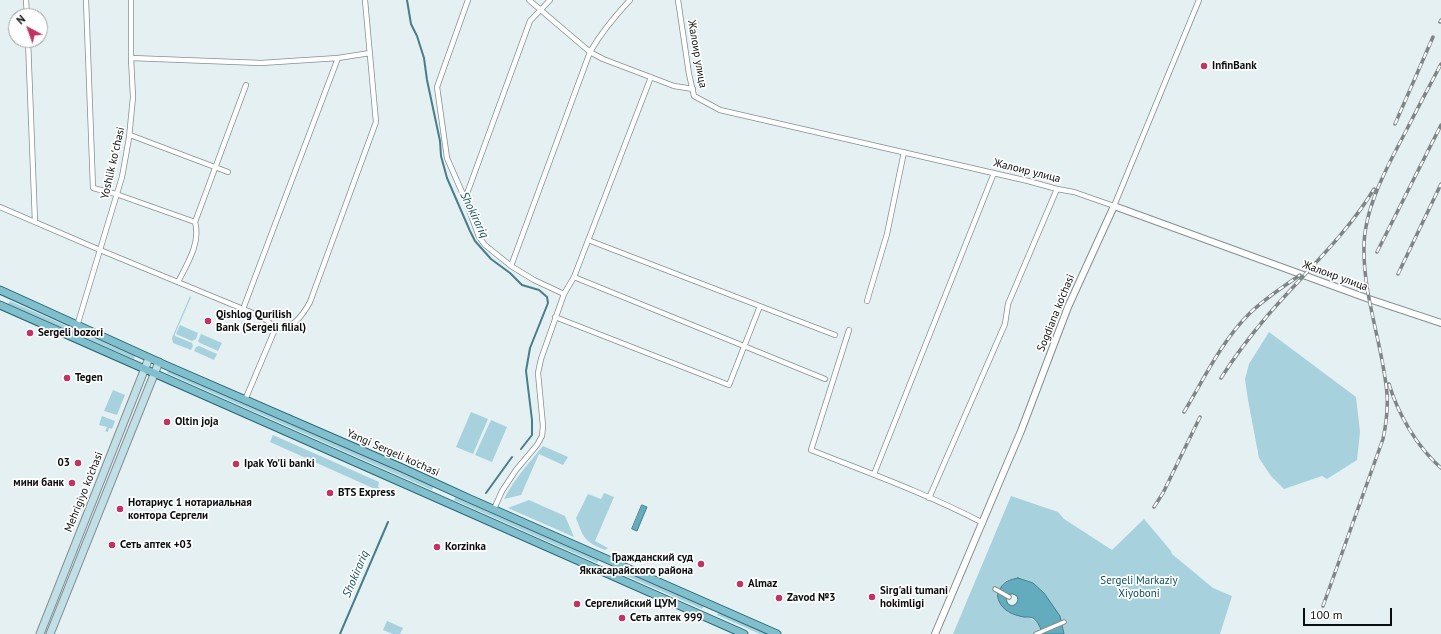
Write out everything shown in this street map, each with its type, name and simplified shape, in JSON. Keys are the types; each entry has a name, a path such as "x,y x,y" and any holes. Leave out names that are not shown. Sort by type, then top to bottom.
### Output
{"main road":[{"name":"Yangi Sergeli ko'chasi","path":"0,290 149,358 777,634"},
{"path":"0,305 744,634"},
{"name":"Mehrigiyo ko'chasi","path":"40,634 149,358"},
{"name":"Mehrigiyo ko'chasi","path":"50,634 159,362"},
{"path":"439,500 444,487"},
{"path":"601,571 607,558"},
{"path":"713,620 718,608"}],"street":[{"path":"86,0 93,188 116,194 195,222"},
{"name":"Yoshlik koʻchasi","path":"77,326 122,177 130,135 133,96 131,58 132,0"},
{"path":"0,207 100,250 243,308 276,327 283,327 296,321 303,314 310,302 376,122 365,0"},
{"path":"468,0 438,87 447,158 465,199 479,237 492,251 511,266 534,280 564,294"},
{"path":"529,0 590,52 603,59 674,86 693,89"},
{"path":"465,199 530,21 550,0"},
{"path":"511,266 590,52 596,41 616,15 630,0"},
{"name":"Жалоир улица","path":"678,0 689,74 694,96 728,112 1074,192 1355,294 1441,323"},
{"name":"Sogdiana ko'chasi","path":"935,634 1021,431 1068,307 1114,206 1199,0"},
{"path":"28,48 35,222"},
{"path":"131,58 261,63 338,58 370,53"},
{"path":"243,308 338,58"},
{"path":"494,509 502,491 516,470 537,445 542,436 543,426 538,373 548,335 564,294 574,277 651,77"},
{"path":"178,282 195,245 197,229 195,222 246,85"},
{"path":"130,135 228,172"},
{"path":"866,301 887,234 904,152"},
{"path":"874,474 994,173"},
{"path":"929,498 1005,324 1008,304 1057,189"},
{"path":"588,240 834,335"},
{"path":"574,277 826,379"},
{"path":"555,317 729,385 760,306"},
{"path":"245,400 276,327"},
{"path":"849,330 811,450 874,474 983,523"},
{"path":"994,589 1009,597"},
{"path":"1036,634 1064,622"}],"green space":[{"path":"190,296 191,297 175,336 192,343 193,346 191,350 173,343 172,338"},
{"path":"10,301 135,356 134,359 8,304"},
{"path":"180,325 198,333 196,339 192,341 176,334"},
{"path":"1269,332 1356,397 1360,432 1357,460 1327,479 1322,476 1284,489 1271,476 1259,458 1245,379 1249,364"},
{"path":"201,334 222,343 218,351 198,341"},
{"path":"199,346 217,354 214,360 194,351 196,347"},
{"path":"168,370 433,487 432,490 167,373"},
{"path":"113,390 125,395 117,415 104,411"},
{"path":"471,412 488,419 473,454 456,447"},
{"path":"102,416 115,421 112,429 109,428 108,432 105,431 107,427 99,425"},
{"path":"491,420 507,427 492,462 475,455"},
{"path":"273,435 379,482 378,487 387,492 386,494 270,442"},
{"path":"543,446 568,457 563,465 539,454 521,495 504,499 517,478"},
{"path":"604,493 614,497 595,541 608,548 605,550 593,544 583,535 576,518 588,494 601,499"},
{"name":"Sergeli Markaziy Xiyoboni","path":"1011,496 1058,512 1064,519 1112,550 1144,519 1172,554 1213,588 1232,596 1220,634 1064,634 1060,616 1033,583 1018,578 1007,580 1002,584 1007,612 1034,620 1038,623 1042,634 953,634"},
{"path":"455,497 599,560 597,563 454,500"},
{"path":"529,500 565,516 574,537 508,508"},
{"path":"614,567 704,606 702,609 613,570"},
{"path":"719,612 768,634 760,634 717,615"},
{"path":"387,621 403,628 400,634 393,634 383,630"}],"shaded area":[{"path":"642,505 647,507 637,531 632,529"},
{"path":"1018,578 1033,583 1044,593 1060,616 1064,634 1042,634 1039,625 1033,618 1016,615 1003,607 998,599 998,592 1009,580","holes":["1013,594 1017,596 1018,600 1016,604 1012,606 1008,604 1006,599 1008,595"]}],"waterway":[{"name":"Shokirariq","path":"407,0 411,24 417,36 424,58 427,80 440,141 441,156 447,178 470,231 475,241 491,259 510,273 522,285 539,290 547,297 548,303 530,348 526,371 532,420 532,435 521,449"},
{"name":"Shokirariq","path":"486,493 512,457"},
{"name":"Shokirariq","path":"340,634 388,522"}],"railway":[{"path":"1395,124 1433,37"},
{"path":"1323,606 1383,439 1385,428 1387,406 1385,376 1370,303 1365,266 1364,247 1368,217 1378,187 1385,172 1441,64"},
{"path":"1377,252 1441,125"},
{"path":"1398,274 1441,184"},
{"path":"1221,378 1255,330 1337,239 1363,206 1374,189"},
{"path":"1184,412 1221,349 1239,325 1261,303 1300,275"},
{"path":"1389,384 1409,429 1432,460 1441,468"},
{"path":"1154,507 1163,493 1200,417"}],"place":[{"name":"InfinBank","path":"1204,66"},
{"name":"Qishlog Qurilish Bank (Sergeli filial)","path":"208,321"},
{"name":"Sergeli bozori","path":"30,333"},
{"name":"Tegen","path":"67,378"},
{"name":"Oltin joja","path":"167,422"},
{"name":"03","path":"78,463"},
{"name":"Ipak Yo'li banki","path":"236,464"},
{"name":"мини банк","path":"72,483"},
{"name":"BTS Express","path":"330,493"},
{"name":"Нотариус 1 нотариальная контора Сергели","path":"120,509"},
{"name":"Сеть аптек +03","path":"112,545"},
{"name":"Korzinka","path":"437,547"},
{"name":"Гражданский суд Яккасарайского района","path":"701,564"},
{"name":"Almaz","path":"740,584"},
{"name":"Sirg'ali tumani hokimligi","path":"872,597"},
{"name":"Zavod №3","path":"779,598"},
{"name":"Сергелийский ЦУМ","path":"577,604"},
{"name":"Сеть аптек 999","path":"622,618"}]}
